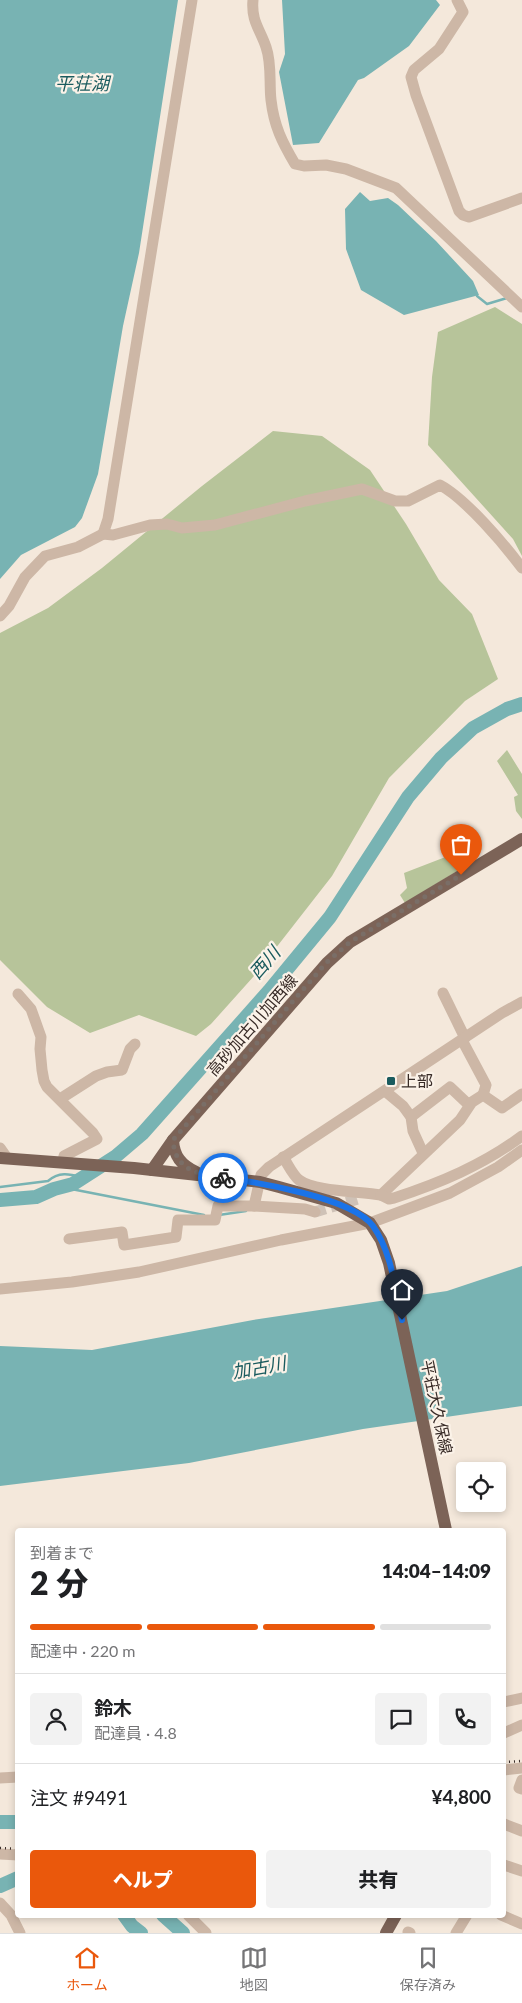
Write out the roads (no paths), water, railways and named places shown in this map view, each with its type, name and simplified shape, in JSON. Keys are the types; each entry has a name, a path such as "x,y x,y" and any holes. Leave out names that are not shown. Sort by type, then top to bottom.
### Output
{"main road":[{"name":"高砂加古川加西線","path":"152,1170 173,1140 326,963 350,942 522,840"},
{"path":"173,1140 180,1162 204,1175"},
{"path":"2,1155 260,1182 336,1203 372,1225"},
{"name":"平荘大久保線","path":"372,1225 389,1263 446,1528"},
{"path":"386,1933 394,1918"}],"street":[{"path":"103,534 108,519 192,0"},
{"path":"253,0 252,11 255,24 266,48 276,126 281,141 295,164 304,166 326,164 346,169 396,188 437,228 517,294 522,307"},
{"path":"457,0 463,12 439,49 414,70 411,77 416,94 459,211 463,215 468,217 522,198"},
{"path":"0,616 9,606 25,578 45,556 78,547 103,534 113,534 167,524 182,528 215,525 306,501 362,489 394,501 408,501 440,485 453,492 461,500 501,542 522,568"},
{"path":"18,994 31,1009 42,1037 40,1049 44,1081 94,1133 97,1139 64,1156 67,1162"},
{"path":"358,1199 377,1194 460,1120 470,1104 483,1095 486,1085 442,994"},
{"path":"254,1206 264,1171 522,1002"},
{"path":"60,1099 96,1076 106,1072 122,1070 130,1049 135,1044"},
{"path":"411,1117 450,1088 470,1104"},
{"path":"385,1091 411,1117 412,1131 423,1154"},
{"path":"483,1095 502,1108 522,1094"},
{"path":"283,1157 299,1180 308,1184 377,1194 389,1199 459,1174 494,1155 522,1136"},
{"path":"0,1289 72,1282 139,1272 281,1240 372,1225 450,1193 498,1167 522,1150"},
{"path":"69,1239 122,1232 124,1245 176,1238 178,1220 215,1220 218,1206 305,1209 315,1212"},
{"path":"506,1702 522,1698"},
{"path":"506,1732 522,1725"},
{"path":"506,1770 522,1768"},
{"path":"0,1778 15,1777"},
{"path":"522,1780 519,1788 522,1789"},
{"path":"506,1825 522,1831"},
{"path":"0,1854 15,1855"},
{"path":"506,1866 522,1872"},
{"path":"0,1903 11,1915 20,1933"},
{"path":"506,1917 521,1922"},
{"path":"191,1918 206,1933"},
{"path":"456,1933 465,1918"}],"water":[{"name":"平荘湖","path":"0,0 178,0 139,253 123,326 98,474 82,518 75,527 21,555 0,579"},
{"path":"282,0 436,0 440,5 409,46 364,78 358,80 319,143 293,145 279,72 285,54"},
{"path":"360,192 370,201 388,198 398,205 436,241 473,281 479,295 404,315 361,290 346,249 345,209"},
{"name":"加古川","path":"522,1266 522,1406 363,1429 189,1463 0,1486 0,1346 92,1350 253,1320 447,1291"}],"waterway":[{"path":"477,296 487,304 507,298"},
{"name":"西川","path":"0,1200 36,1197 54,1189 73,1184 115,1157 142,1134 269,991 330,917 408,797 441,758 473,728 507,709 522,704"},
{"path":"0,1187 48,1181 60,1175 69,1174 83,1177"},
{"path":"61,1187 204,1215"},
{"path":"219,1215 246,1211"},
{"path":"0,1822 15,1822"},
{"path":"0,1886 15,1879"},
{"path":"126,1918 141,1933"},
{"path":"166,1918 183,1933"}],"tunnel":[{"path":"315,1212 358,1199"}],"railway":[{"path":"506,1762 522,1761"},
{"path":"0,1848 15,1849"}],"place":[{"name":"上部","path":"391,1081"}]}
